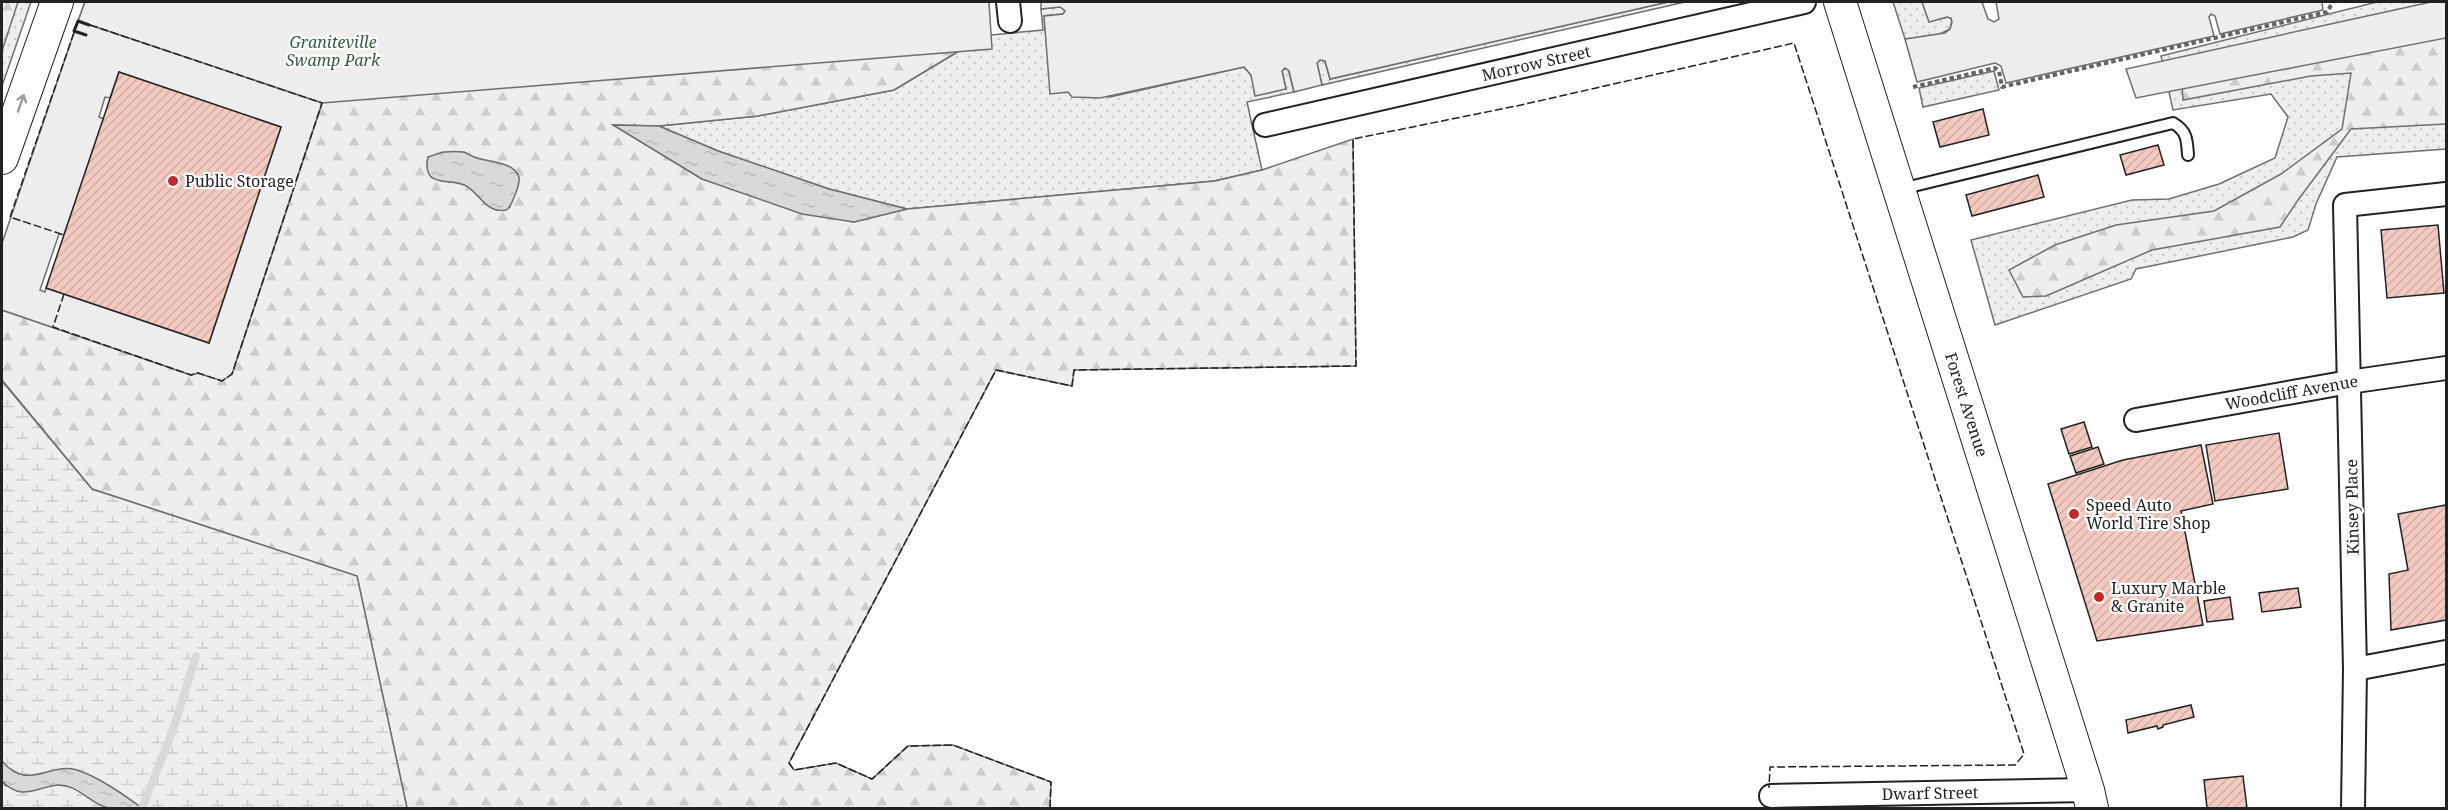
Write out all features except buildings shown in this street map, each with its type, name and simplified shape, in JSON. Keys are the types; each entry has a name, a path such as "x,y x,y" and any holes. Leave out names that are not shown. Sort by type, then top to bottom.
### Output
{"main road":[{"path":"2,158 57,2"},
{"name":"Forest Avenue","path":"1840,2 2090,799"}],"street":[{"name":"Morrow Street","path":"1266,125 1804,2"},
{"name":"Kinsey Place","path":"2353,808 2355,669 2345,205 2446,194"},
{"name":"Woodcliff Avenue","path":"2136,420 2349,382 2446,368"},
{"path":"2355,669 2446,652"},
{"name":"Dwarf Street","path":"1771,796 2090,799"}],"lane":[{"path":"1898,190 2173,123 2182,128 2187,137 2188,155"}],"path":[{"path":"1913,87 1995,68 1999,71 2002,87 2327,12 2333,2"}],"green space":[{"path":"2,2 31,2 2,86"},
{"path":"2,2 18,2 2,51"},
{"path":"85,2 989,2 974,42 894,90 758,116 659,126 614,125 702,179 853,222 907,209 1215,181 1262,170 1353,139 1356,366 1074,370 1072,386 996,370 789,763 794,770 836,763 872,779 908,746 953,745 1051,782 1050,808 407,808 357,576 92,489 2,380 2,310 191,375 198,373 222,380 232,374 322,103 78,21","holes":["464,152 475,158 506,166 510,207 503,210 491,208 467,186 433,178 427,167 428,157"]},
{"name":"Graniteville Swamp Park","path":"85,2 989,2 992,49 322,103 78,21"},
{"path":"1668,2 1685,2 1322,85 1317,63 1320,60 1325,61 1330,79"},
{"path":"1893,2 1922,2 1929,21 1949,17 1952,20 1950,29 1940,34 1905,39"},
{"path":"2377,2 2446,2 2446,149 2337,157 2316,204 2308,230 2293,237 2136,269 2131,279 1995,325 1971,240 2132,200 2169,199 2219,184 2275,158 2288,117 2271,94 2173,110 2161,56"},
{"path":"2431,2 2446,2 2446,38 2136,98 2126,69"},
{"path":"1064,8 1065,13 1044,16 1051,93 1068,92 1110,97 1244,67 1251,75 1286,89 1282,70 1288,68 1294,92 1247,102 1262,170 1214,181 907,209 829,189 718,151 659,126 758,116 894,90 974,42 991,35 1043,30 1041,9"},
{"path":"2446,10 2446,124 2351,129 2280,227 2152,250 2046,296 2023,297 2009,270 2055,245 2116,225 2214,211 2281,174 2342,129 2351,73 2311,76 2183,100 2181,68"},
{"path":"1994,71 1999,90 1923,107 1919,88"},
{"path":"2,381 92,489 357,576 407,808 142,808 93,778 63,769 35,776 21,775 8,768 2,761"},
{"path":"2,781 6,786 59,785 72,787 109,808 2,808"}],"shaded area":[{"path":"1041,2 1668,2 1330,79 1325,61 1320,60 1317,63 1322,85 1294,92 1289,71 1285,68 1282,71 1286,89 1255,96 1251,75 1244,67 1100,98 1072,97 1068,92 1050,94 1044,16 1063,14 1065,11 1060,7 1041,9"},
{"path":"1922,2 1982,2 1988,19 1994,22 1999,19 1996,2 2322,2 2323,10 2220,34 2215,16 2211,14 2209,17 2214,36 2006,83 2001,66 1995,63 1917,82 1905,39 1945,33 1950,29 1952,22 1951,18 1947,17 1929,22"},
{"path":"78,21 322,103 232,374 222,381 198,373 191,375 2,310 2,243","holes":["119,72 281,127 209,343 46,288 45,292 40,290 59,234 64,235 104,119 99,117 105,97 110,98"]}],"water":[{"path":"613,125 659,126 718,151 829,189 907,209 854,222 802,214 702,179"},
{"path":"443,152 463,152 512,168 519,177 519,182 509,207 506,210 494,209 462,184 434,179 427,168 428,157"},
{"path":"2,761 11,770 21,774 77,770 102,782 142,808 109,808 72,788 58,785 29,792 16,791 2,781"}],"waterway":[{"path":"142,808 172,733 196,656"}],"fence":[{"path":"64,235 10,217 78,21 322,103 232,374 222,381 198,373 191,375 53,327 64,294"},
{"path":"1050,808 1051,782 953,745 908,746 872,779 836,763 794,770 789,763 996,370 1072,386 1074,370 1356,366 1353,139 1521,105 1794,43 2024,754 2015,765 1770,767 1769,788"}],"wall":[{"path":"86,35 74,31 78,21 89,25"}],"place":[{"name":"Public Storage","path":"173,181"},
{"name":"Speed Auto World Tire Shop","path":"2074,514"},
{"name":"Luxury Marble & Granite","path":"2099,597"}]}
